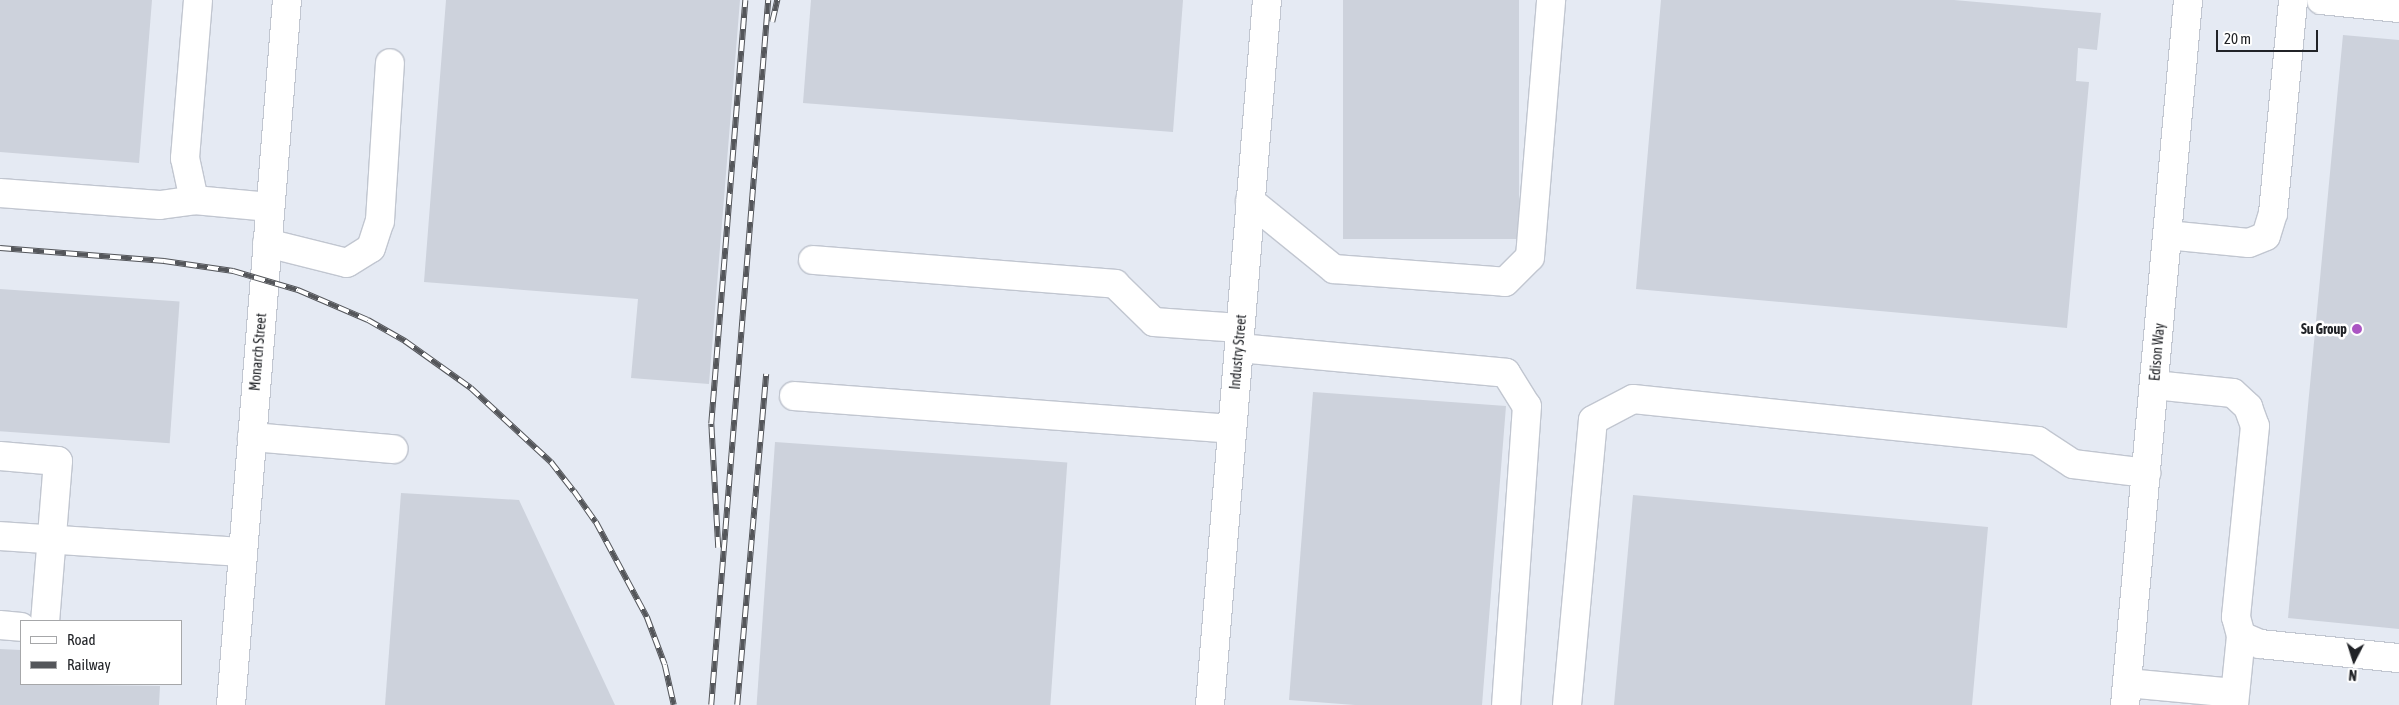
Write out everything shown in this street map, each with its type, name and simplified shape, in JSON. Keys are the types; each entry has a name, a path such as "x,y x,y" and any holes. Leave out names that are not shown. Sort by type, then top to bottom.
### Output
{"street":[{"path":"194,200 185,158 198,0"},
{"name":"Monarch Street","path":"231,705 287,0"},
{"name":"Industry Street","path":"1210,705 1267,0"},
{"path":"1250,201 1334,268 1505,282 1530,257 1551,0"},
{"name":"Edison Way","path":"2126,694 2188,0"},
{"path":"2167,235 2249,244 2266,236 2273,213 2293,0"},
{"path":"2321,0 2399,8"},
{"path":"267,243 347,264 371,248 380,221 390,63"},
{"path":"0,193 160,205 194,200 270,207"},
{"path":"813,260 1115,284 1154,322 1240,338 1506,373 1527,406 1506,705"},
{"path":"2126,694 2234,699 2241,636 2236,617 2255,426 2248,407 2233,393 2154,385"},
{"path":"794,396 1231,429"},
{"path":"1567,705 1593,420 1633,399 2038,441 2073,464 2146,473"},
{"path":"252,438 393,449"},
{"path":"0,456 58,461 45,620"},
{"path":"0,536 242,552"},
{"path":"0,625 20,627"},
{"path":"2241,636 2260,644 2399,658"}],"shaded area":[{"path":"0,0 2399,0 2399,705 0,705"}],"building":[{"path":"0,0 152,0 139,163 0,152"},
{"path":"446,0 740,0 709,384 631,378 638,299 424,282"},
{"path":"811,0 1183,0 1173,132 803,103"},
{"path":"1343,0 1519,0 1519,239 1343,239"},
{"path":"1661,0 1954,0 2101,13 2097,50 2078,48 2076,81 2089,82 2067,328 1636,289"},
{"name":"Su Group","path":"2343,35 2399,40 2399,629 2288,618"},
{"path":"0,289 180,302 170,443 0,431"},
{"path":"1313,392 1506,406 1482,705 1355,705 1289,700"},
{"path":"775,442 1067,462 1050,705 757,705"},
{"path":"401,493 519,500 615,705 385,705"},
{"path":"1633,495 1988,527 1972,705 1614,705"},
{"path":"0,649 20,650 20,685 160,686 159,705 0,705"}],"railway":[{"path":"718,548 711,424 745,0"},
{"path":"711,705 768,0"},
{"path":"772,22 777,0"},
{"path":"0,248 164,261 233,271 298,290 368,320 405,341 471,388 551,462 574,491 596,522 647,617 665,665 674,705"},
{"path":"737,705 766,374"}],"place":[{"name":"Su Group","path":"2357,329"}]}
